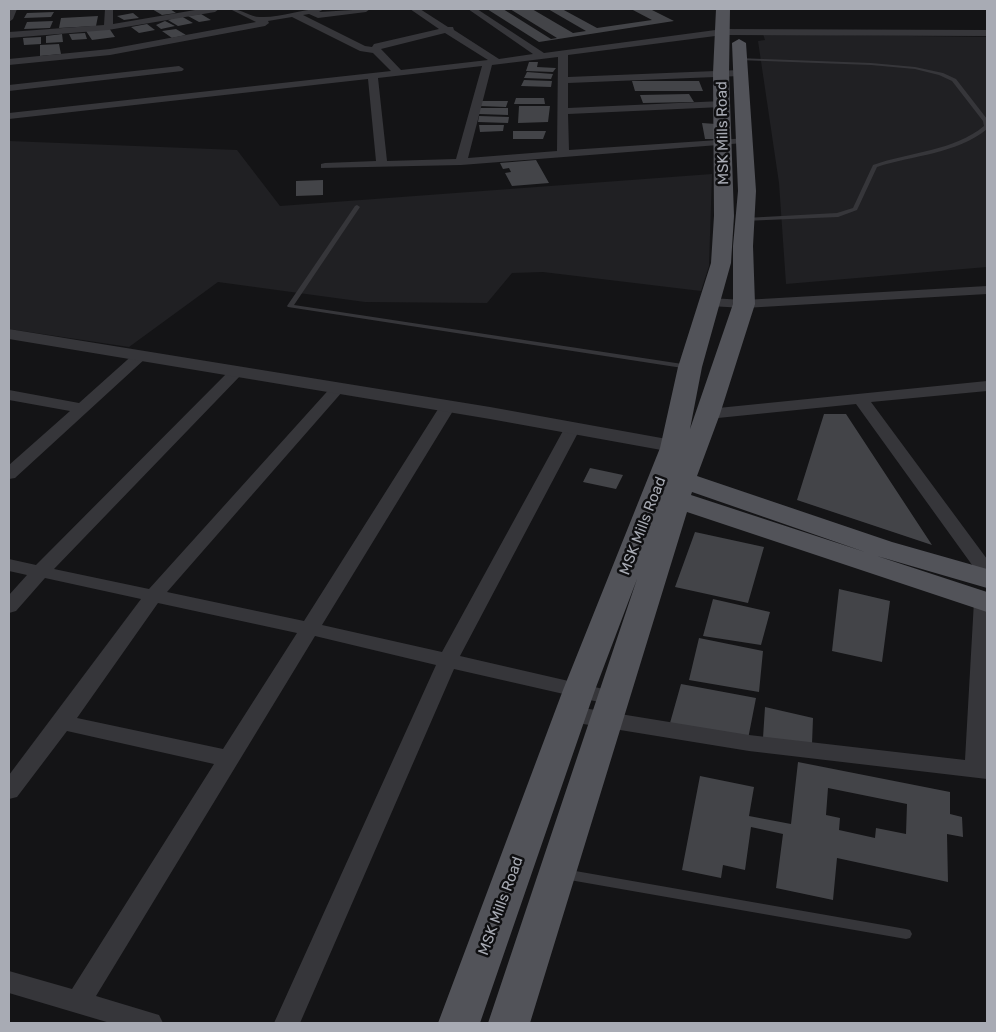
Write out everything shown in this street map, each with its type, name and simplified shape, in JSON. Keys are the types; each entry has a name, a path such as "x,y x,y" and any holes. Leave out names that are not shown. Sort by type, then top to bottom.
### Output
{"main road":[{"name":"MSK Mills Road","path":"509,1023 610,709 670,486 683,449 690,367 721,263 724,216 734,141 734,68 731,22"},
{"name":"MSK Mills Road","path":"683,449 708,414 744,304 747,191 722,104 734,68"},
{"name":"MSK Mills Road","path":"459,1023 575,702 670,486"},
{"path":"670,486 986,594"}],"street":[{"path":"9,18 13,9"},
{"path":"108,27 109,9"},
{"path":"9,35 108,27 215,9"},
{"path":"9,62 110,52 265,24 234,9"},
{"path":"258,20 320,9"},
{"path":"310,10 318,14 366,9"},
{"path":"414,9 450,29 493,62"},
{"path":"472,9 542,56"},
{"path":"294,14 344,37 363,49 376,50 400,72"},
{"path":"9,116 542,56 731,22 987,33"},
{"path":"376,50 377,46 450,29"},
{"path":"563,154 564,53"},
{"path":"461,162 493,62"},
{"path":"9,81 177,64 9,88"},
{"path":"564,80 734,68"},
{"path":"373,76 382,165"},
{"path":"563,111 722,104"},
{"path":"325,166 461,162 734,141"},
{"path":"710,302 744,304 987,290"},
{"path":"10,336 141,355 448,406 683,449"},
{"path":"9,474 141,355"},
{"path":"9,607 41,571 237,371"},
{"path":"708,414 987,386"},
{"path":"9,791 62,722 154,595 338,388"},
{"path":"9,395 82,408"},
{"path":"861,400 987,572"},
{"path":"78,1002 448,406"},
{"path":"287,1023 448,660 572,429"},
{"path":"9,565 448,660 575,702 750,744 981,770 986,594"},
{"path":"62,722 230,759"},
{"path":"9,982 150,1023"}],"lane":[{"path":"734,68 877,64 915,68 941,74 954,80 986,120 987,126 982,132 965,140 874,166 855,209 848,212 838,215 745,220"},
{"path":"357,206 290,306 690,367"},
{"path":"557,873 906,934"}],"shaded area":[{"path":"763,34 987,37 987,267 786,284 779,183 758,41 765,40"},
{"path":"9,141 237,150 280,206 712,174 709,266 701,291 543,272 512,273 487,303 365,302 218,282 129,347 9,329"}],"building":[{"path":"152,9 170,9 176,13 162,15"},
{"path":"487,9 503,9 551,39 557,38 510,9 532,9 573,33 586,31 548,9 562,9 597,28 652,20 631,9 650,9 674,21 539,42"},
{"path":"54,12 51,17 24,18 27,13"},
{"path":"133,13 139,18 124,20 117,16"},
{"path":"201,14 211,20 199,22 188,16"},
{"path":"98,16 96,26 59,28 61,18"},
{"path":"181,16 193,23 178,26 168,20"},
{"path":"53,21 50,28 24,29 27,22"},
{"path":"165,21 175,26 161,29 156,25"},
{"path":"147,24 155,30 139,33 131,27"},
{"path":"109,28 115,37 92,40 86,31"},
{"path":"176,29 186,35 172,38 162,31"},
{"path":"85,33 87,39 72,40 69,34"},
{"path":"62,34 63,42 46,43 46,36"},
{"path":"41,37 41,44 24,45 23,38"},
{"path":"59,44 61,54 40,56 40,45"},
{"path":"529,62 538,62 537,67 556,68 553,72 526,71"},
{"path":"527,72 553,74 551,79 524,78"},
{"path":"524,80 552,81 551,87 521,86"},
{"path":"632,81 699,81 703,91 635,91"},
{"path":"689,94 694,102 643,103 640,95"},
{"path":"516,98 544,98 545,104 514,104"},
{"path":"482,101 508,101 506,107 480,106"},
{"path":"519,106 550,106 548,122 518,123"},
{"path":"479,108 508,108 508,115 479,114"},
{"path":"479,116 509,117 508,123 478,122"},
{"path":"702,123 716,124 718,139 705,139"},
{"path":"479,125 504,125 503,131 480,132"},
{"path":"513,131 546,131 543,139 513,139"},
{"path":"536,160 549,183 512,186 505,173 511,172 509,168 503,169 500,163"},
{"path":"323,180 323,195 296,196 296,181"},
{"path":"824,414 846,414 932,545 797,500"},
{"path":"590,468 623,475 616,489 583,482"},
{"path":"695,532 764,547 748,603 675,587"},
{"path":"839,589 890,601 882,662 832,651"},
{"path":"713,599 770,612 761,645 703,636"},
{"path":"699,638 763,651 759,692 689,680"},
{"path":"681,684 756,698 748,739 670,723"},
{"path":"765,707 813,718 812,744 763,738"},
{"path":"798,762 950,792 950,814 962,817 963,837 947,834 948,882 837,858 833,900 776,888 783,834 751,827 745,870 723,865 721,878 682,870 700,776 754,787 749,816 791,824","holes":["828,788 907,804 906,834 876,828 875,838 839,830 840,818 826,815"]}]}
